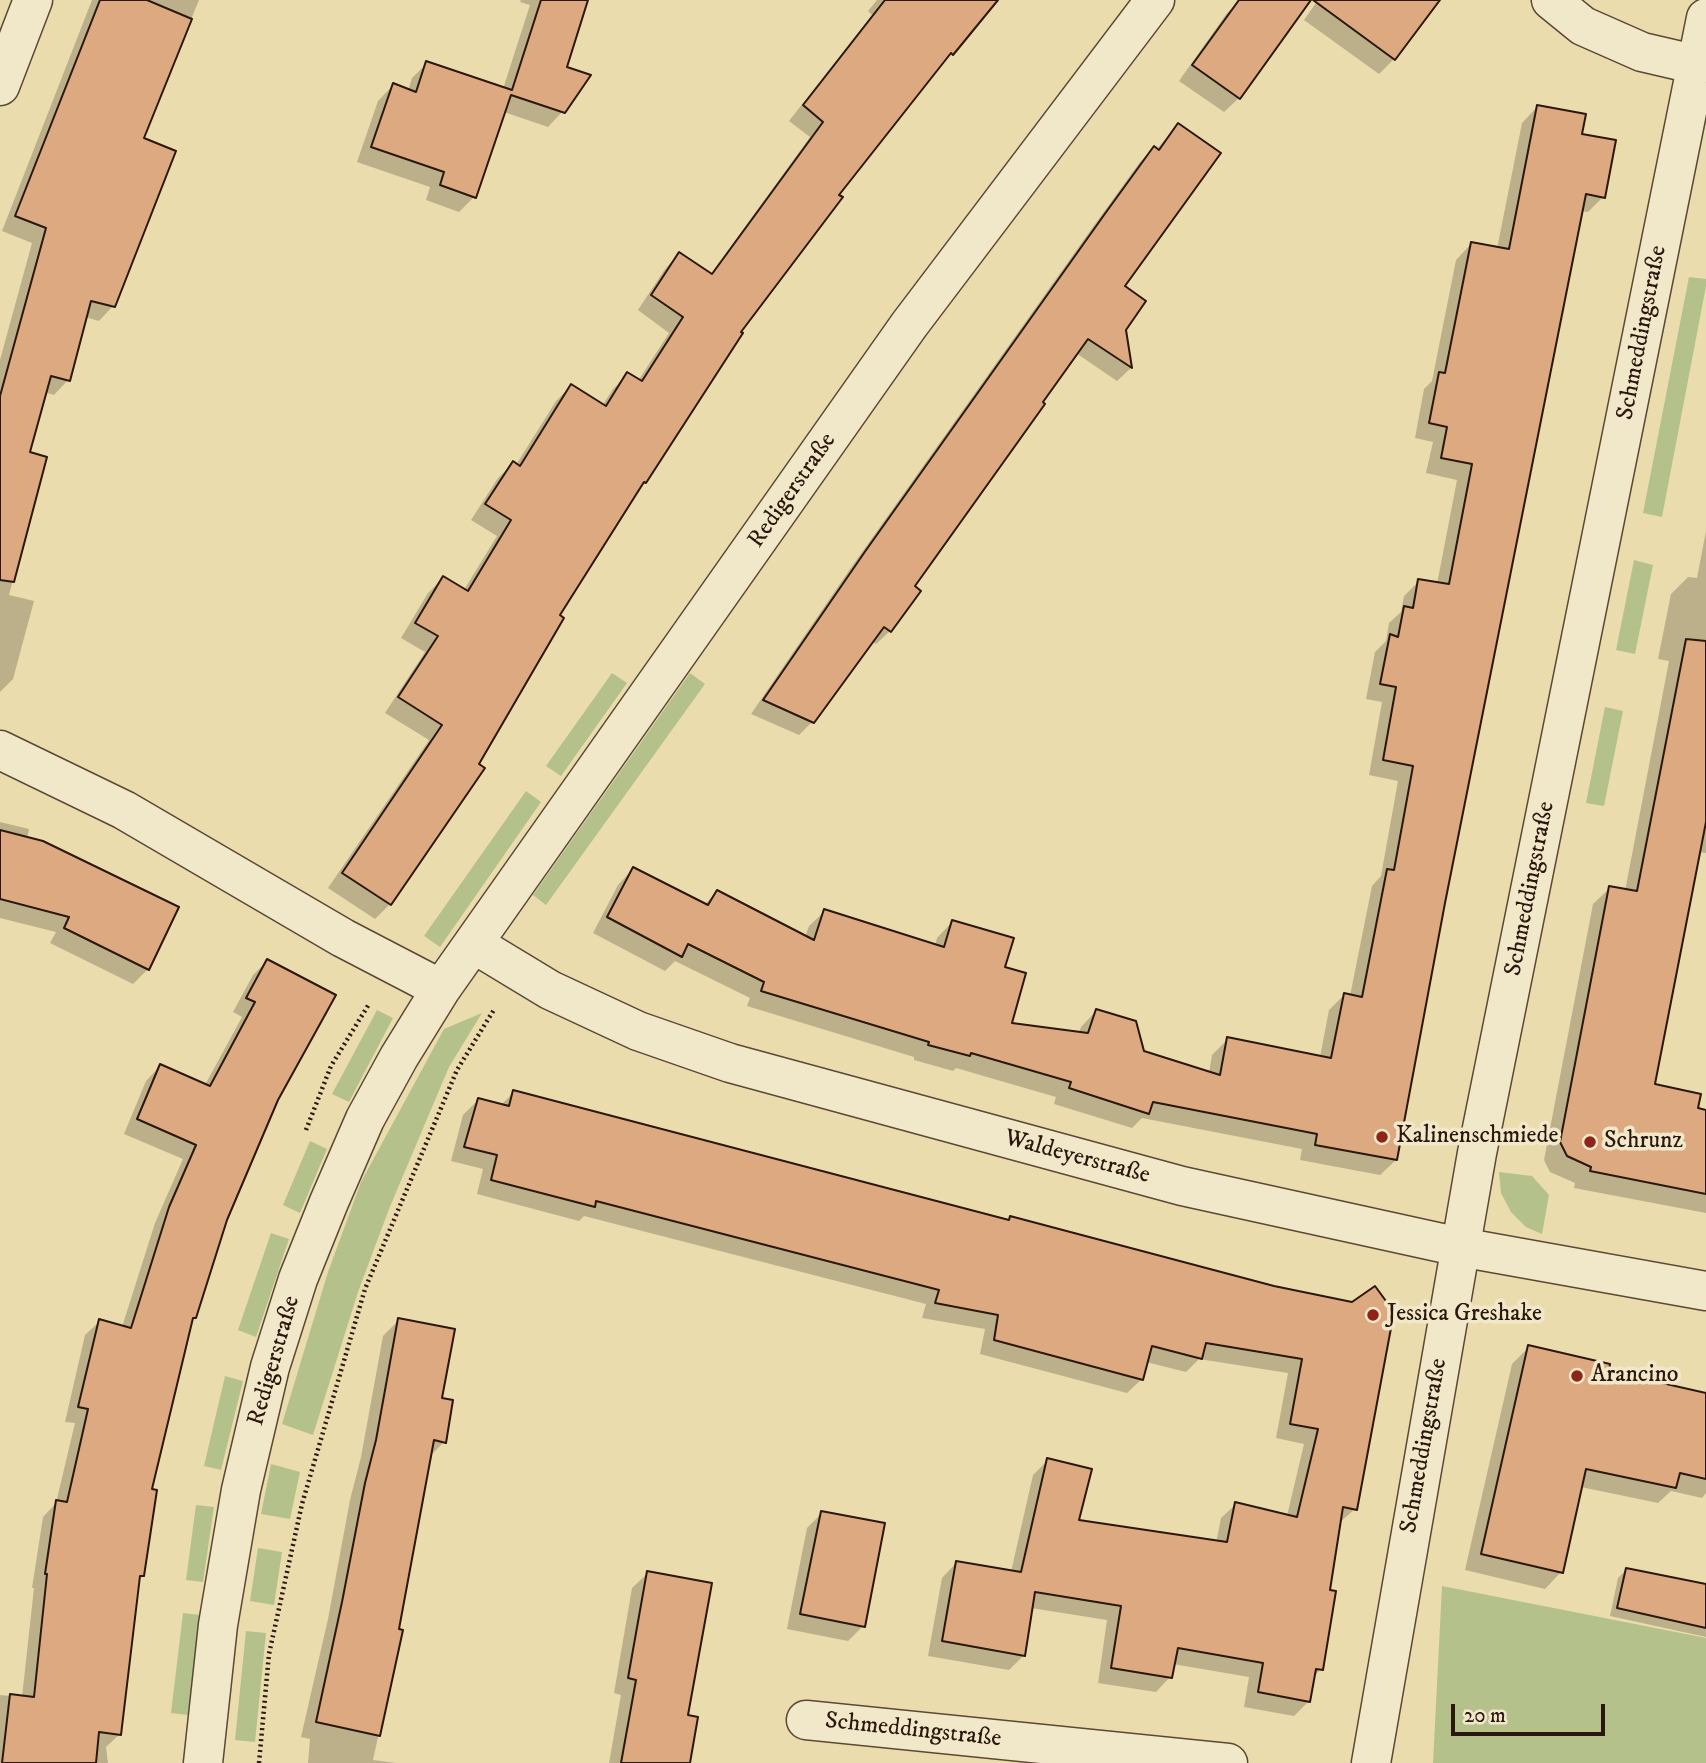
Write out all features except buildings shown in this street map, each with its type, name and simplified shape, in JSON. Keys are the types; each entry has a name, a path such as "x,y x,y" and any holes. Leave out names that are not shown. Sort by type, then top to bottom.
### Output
{"street":[{"path":"0,86 33,0"},
{"name":"Redigerstraße","path":"203,1763 218,1625 241,1490 274,1354 298,1279 365,1119 441,989 909,325 1155,0"},
{"path":"1551,0 1583,26 1642,52 1698,65"},
{"name":"Schmeddingstraße","path":"1371,1763 1483,1125 1706,18"},
{"path":"0,750 124,810 343,938 441,989"},
{"name":"Waldeyerstraße","path":"474,944 550,990 638,1031 730,1063 1182,1186 1460,1247 1706,1291"},
{"name":"Schmeddingstraße","path":"806,1720 1228,1763"}],"path":[{"path":"259,1763 269,1654 302,1504 365,1289 457,1070 518,971"}],"green space":[{"path":"1689,277 1706,279 1706,286 1662,517 1643,513"},
{"path":"1634,560 1653,565 1635,654 1616,650"},
{"path":"612,673 627,683 561,776 546,766"},
{"path":"690,673 705,684 546,905 533,895"},
{"path":"1605,707 1623,711 1604,806 1586,803"},
{"path":"526,791 541,802 440,947 424,936"},
{"path":"377,1010 393,1018 349,1102 332,1094"},
{"path":"482,1013 449,1067 389,1209 358,1292 313,1435 282,1424 328,1272 361,1182 444,1029"},
{"path":"310,1141 327,1149 300,1213 283,1205"},
{"path":"1499,1172 1532,1176 1549,1195 1542,1234 1526,1227 1511,1212 1501,1193"},
{"path":"271,1233 289,1239 256,1337 238,1330"},
{"path":"225,1376 243,1381 221,1470 204,1466"},
{"path":"271,1464 300,1472 290,1519 261,1514"},
{"path":"196,1505 214,1507 203,1582 186,1580"},
{"path":"258,1548 282,1552 274,1605 250,1601"},
{"path":"1442,1586 1706,1638 1706,1763 1433,1763"},
{"path":"183,1613 200,1615 188,1715 171,1713"},
{"path":"246,1631 266,1633 255,1742 235,1740"}],"place":[{"name":"Kalinenschmiede","path":"1382,1137"},
{"name":"Schrunz","path":"1590,1142"},
{"name":"Jessica Greshake","path":"1373,1315"},
{"name":"Arancino","path":"1577,1376"}]}
